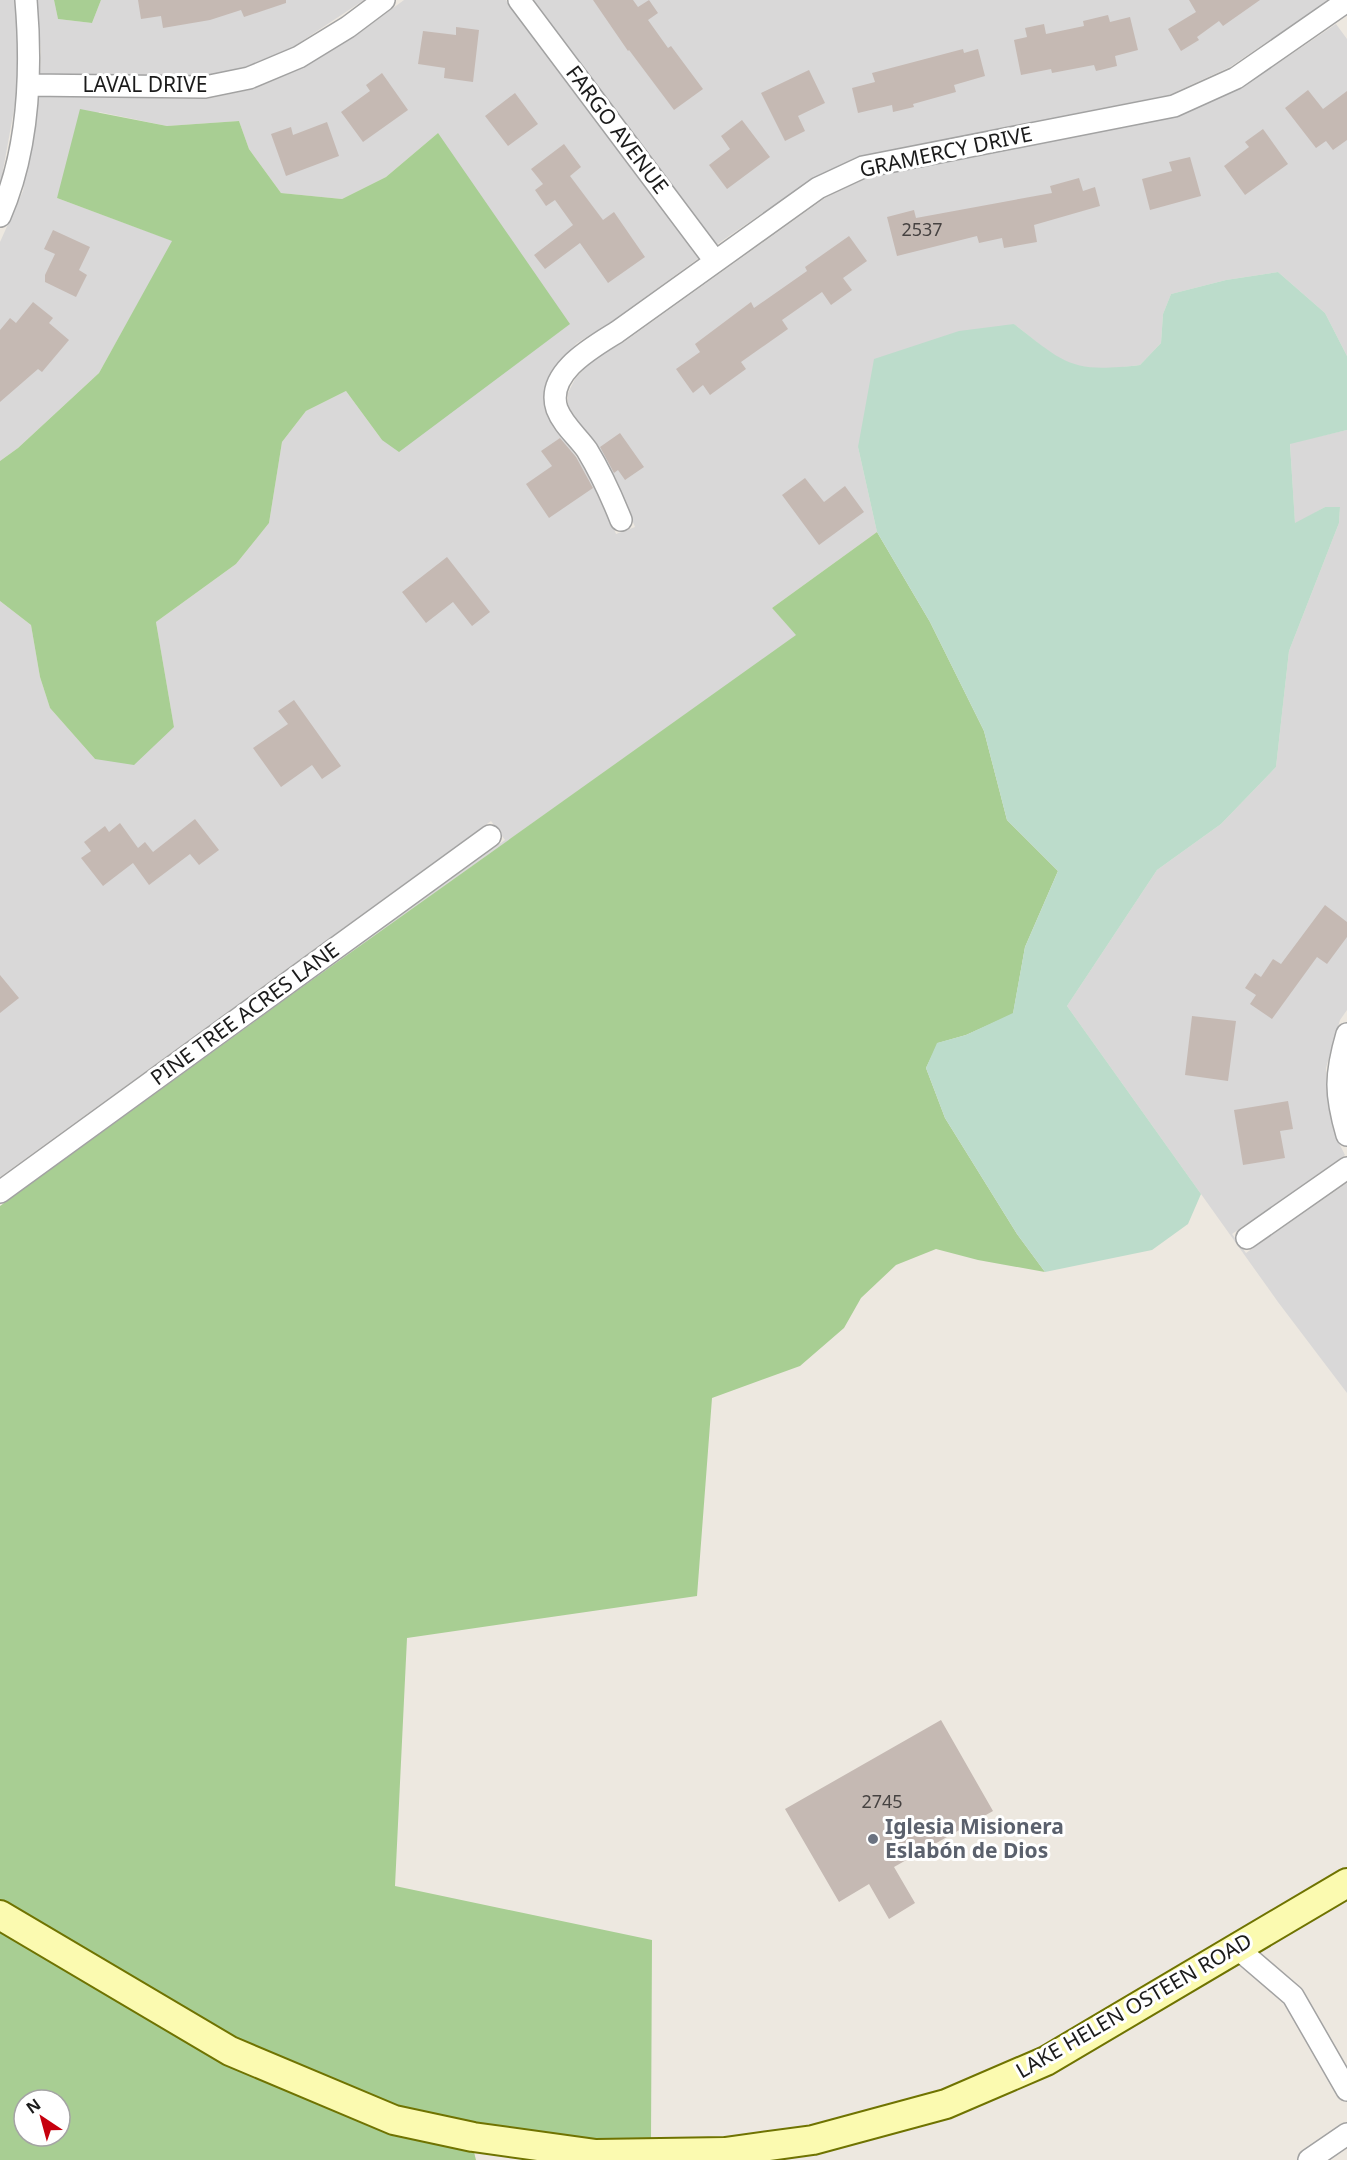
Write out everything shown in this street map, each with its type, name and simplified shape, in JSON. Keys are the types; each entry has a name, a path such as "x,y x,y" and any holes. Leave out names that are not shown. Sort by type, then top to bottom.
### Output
{"street":[{"path":"0,216 13,187 28,85 31,52 26,0"},
{"name":"LAVAL DRIVE","path":"28,85 205,87 249,78 299,57 348,27 384,0"},
{"name":"FARGO AVENUE","path":"519,0 715,261"},
{"name":"GRAMERCY DRIVE","path":"621,520 606,482 557,408 557,389 566,371 585,351 617,332 818,188 863,167 1173,106 1236,78 1344,10"},
{"name":"PINE TREE ACRES LANE","path":"0,1192 490,836"},
{"path":"1347,1034 1337,1069 1339,1105 1347,1135"},
{"path":"1247,1238 1347,1168"},
{"name":"LAKE HELEN OSTEEN ROAD","path":"0,1915 230,2050 394,2120 473,2137 596,2154 725,2152 813,2140 946,2104 1046,2061 1347,1883"},
{"path":"1237,1948 1293,1996 1347,2090"},
{"path":"1309,2160 1347,2134"}],"shaded area":[{"path":"0,0 15,0 20,50 15,104 0,187"},
{"path":"36,0 54,0 58,19 92,23 101,0 364,0 293,47 245,67 203,76 40,74 41,52"},
{"path":"404,0 506,0 699,258 611,322 577,343 557,365 547,383 548,414 596,486 616,534 635,527 615,477 568,406 568,393 575,379 592,360 624,342 825,198 867,178 1179,116 1243,87 1336,24 1347,39 1347,356 1325,313 1278,272 1226,280 1171,294 1163,314 1161,343 1140,365 1106,369 1077,367 1053,355 1014,324 858,447 877,532 772,608 797,635 298,990 505,840 491,821 0,1177 0,601 31,625 40,677 50,708 95,759 174,727 156,622 236,564 269,523 282,442 306,411 346,391 382,440 438,133 386,177 342,199 281,193 249,149 239,121 167,126 99,112 57,198 173,241 99,373 18,448 0,461 0,242 23,191 38,96 206,99 254,89 305,67 354,37"},
{"path":"531,0 1329,0 1230,67 1169,95 857,157 812,179 716,245"},
{"path":"1347,430 1347,1010 1340,1020 1326,1068 1328,1107 1338,1141 1345,1155 1232,1234 1246,1253 1347,1183 1347,1393 1278,1302 1067,1006 1157,870 1221,824 1276,767 1289,651 1339,523 1340,507 1325,507 1295,524 1290,443"}],"green space":[{"path":"54,0 101,0 92,23 58,19"},
{"path":"80,109 167,126 239,121 249,149 281,193 342,199 386,177 438,133 570,324 399,452 382,440 346,391 306,411 282,442 269,523 236,564 156,622 174,727 134,765 95,759 50,708 40,677 31,625 0,601 0,461 18,448 99,373 172,241 57,198"},
{"path":"1278,272 1325,313 1347,356 1347,430 1290,444 1295,523 1325,507 1340,507 1339,523 1289,651 1276,767 1221,824 1157,870 1067,1006 1201,1194 1188,1224 1152,1250 1045,1272 1017,1234 945,1118 926,1068 937,1043 966,1035 1013,1013 1025,947 1058,871 1007,820 984,731 930,622 877,532 858,447 874,359 959,331 1014,324 1046,349 1071,363 1099,368 1140,365 1161,343 1163,314 1171,294 1226,280"},
{"path":"877,532 930,622 984,731 1007,820 1058,871 1025,947 1013,1014 966,1035 938,1043 926,1068 945,1118 1017,1234 1045,1272 978,1260 936,1249 896,1265 861,1298 844,1328 800,1366 712,1398 697,1596 407,1638 395,1886 652,1940 651,2141 595,2142 474,2126 396,2109 234,2040 0,1903 0,1206 298,990 796,635 772,608"},
{"path":"0,1927 226,2060 473,2148 476,2160 0,2160"}],"building":[{"path":"138,0 286,0 286,3 244,17 241,10 210,20 163,28 161,16 141,19"},
{"path":"593,0 633,0 638,7 649,0 658,13 648,20 668,48 671,46 703,89 674,110 628,51"},
{"path":"1189,0 1260,0 1223,26 1219,21 1197,37 1199,40 1181,51 1168,29 1196,12"},
{"path":"1108,15 1110,22 1130,17 1138,50 1115,56 1117,66 1096,71 1094,65 1052,73 1051,69 1021,75 1014,40 1027,37 1025,28 1044,24 1046,34 1084,26 1083,21"},
{"path":"456,27 479,30 473,82 444,78 445,68 418,64 423,31 456,35"},
{"path":"963,49 964,53 978,49 985,76 954,85 956,92 913,104 914,107 893,112 892,105 858,113 852,88 875,82 872,73"},
{"path":"809,70 825,103 798,116 805,131 785,141 761,93"},
{"path":"382,73 408,110 363,142 341,112 370,91 366,85"},
{"path":"1308,90 1323,109 1347,91 1347,140 1333,150 1326,141 1316,148 1285,108"},
{"path":"515,93 538,124 508,146 485,116"},
{"path":"742,120 770,157 727,189 709,165 730,149 721,136"},
{"path":"327,122 339,156 286,176 271,134 291,127 293,135"},
{"path":"1263,129 1288,164 1245,195 1224,166 1249,147 1245,142"},
{"path":"564,144 581,167 570,176 603,220 614,212 645,257 608,283 580,243 545,269 534,255 573,225 555,200 546,206 535,190 543,184 531,169"},
{"path":"1190,157 1201,196 1150,210 1142,179 1172,171 1169,162"},
{"path":"1079,178 1083,191 1095,187 1100,206 1034,225 1037,242 1004,248 1002,238 979,243 977,236 897,256 887,217 914,210 916,218 1052,193 1050,186"},
{"path":"53,230 90,247 79,270 87,275 76,297 45,282 45,275 55,254 44,249"},
{"path":"849,236 867,261 843,278 852,290 831,305 822,292 782,320 788,329 741,362 746,369 710,395 703,385 693,393 676,369 700,352 695,344 751,302 754,308 807,271 805,267"},
{"path":"33,302 53,318 49,323 69,340 42,372 38,369 0,402 0,330 10,318 16,323"},
{"path":"620,433 644,467 625,480 618,470 614,473 600,447"},
{"path":"560,438 576,457 593,488 549,518 526,484 552,466 541,451"},
{"path":"805,478 824,502 845,486 864,512 819,545 782,495"},
{"path":"447,557 490,612 472,626 453,602 426,623 402,592"},
{"path":"294,700 341,766 322,779 312,765 281,787 253,748 288,724 278,711"},
{"path":"195,819 219,850 199,865 190,854 149,885 133,863 103,886 81,858 91,851 84,842 105,826 109,832 120,823 138,848 145,842 153,852"},
{"path":"1325,905 1347,922 1347,937 1327,964 1317,957 1272,1019 1250,1004 1256,995 1245,988 1255,973 1261,977 1273,959 1281,964"},
{"path":"0,975 19,998 0,1013"},
{"path":"1192,1016 1236,1021 1228,1081 1185,1075"},
{"path":"1288,1101 1293,1129 1280,1131 1285,1158 1243,1165 1234,1110"},
{"name":"Iglesia Misionera Eslabón de Dios","path":"941,1720 993,1811 894,1867 915,1903 889,1919 869,1884 839,1902 785,1809"}],"place":[{"name":"Iglesia Misionera Eslabón de Dios","path":"873,1839"}]}
